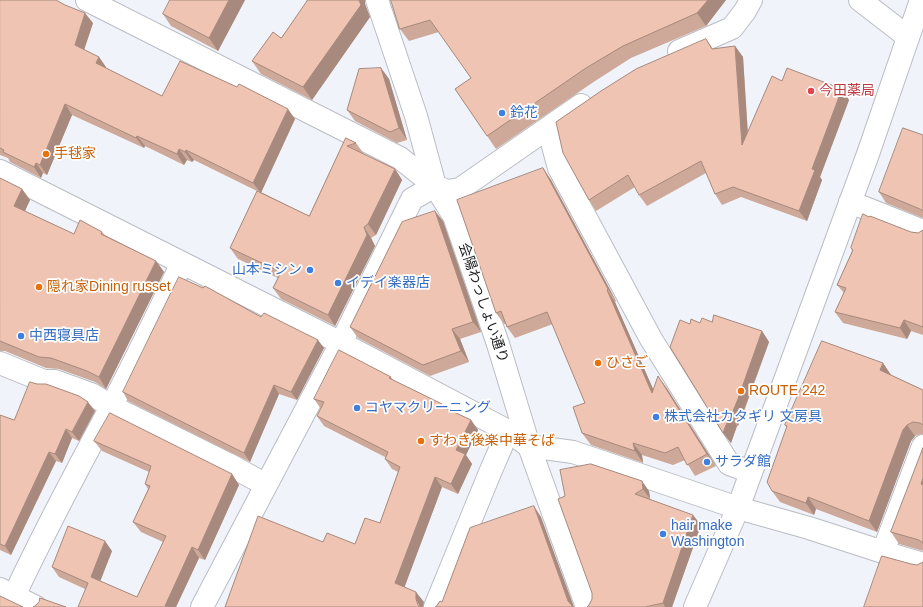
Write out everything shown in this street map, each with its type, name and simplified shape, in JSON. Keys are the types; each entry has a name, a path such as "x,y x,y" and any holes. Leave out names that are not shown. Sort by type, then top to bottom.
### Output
{"street":[{"path":"87,0 400,158 435,186 447,191 460,189 596,95"},
{"name":"会陽わっしょい通り","path":"377,0 416,116 435,186 454,216 498,344 529,446 587,607"},
{"path":"659,60 732,28 745,11 751,0"},
{"path":"860,0 908,37"},
{"path":"695,607 738,508 850,202 921,0"},
{"path":"550,127 559,168 651,339 729,464 751,472"},
{"path":"0,171 341,343 508,431 529,446 573,452 738,508 810,528 923,564"},
{"path":"202,607 341,343 412,199 435,186"},
{"path":"850,202 923,231"},
{"path":"36,607 5,596 45,532 87,449 111,406 182,263"},
{"path":"0,363 44,381 55,381 91,394 111,406 228,464 266,485"},
{"path":"435,607 508,431"},
{"path":"883,552 923,446"}],"building":[{"path":"0,0 56,0 85,13 75,45 99,57 96,63 162,96 180,61 237,87 239,84 288,109 253,183 186,150 185,152 179,149 177,154 137,136 136,138 65,104 40,165 36,163 34,167 3,152 4,150 0,148"},
{"path":"170,0 229,0 209,38 163,14"},
{"path":"308,0 359,0 361,5 303,87 252,61 273,32 281,38"},
{"path":"391,0 708,0 697,13 623,46 586,68 487,136 455,89 471,78 430,20 400,29"},
{"path":"706,39 712,49 735,46 742,145 772,76 782,81 787,68 842,89 812,169 815,170 799,211 733,187 715,194 701,161 639,195 628,175 589,200 563,153 556,122 636,69"},
{"path":"381,68 399,128 390,132 347,110 359,69"},
{"path":"903,128 923,135 923,211 879,192"},
{"path":"346,138 356,143 347,146 395,169 368,224 364,227 367,235 328,315 273,288 281,272 230,248 257,191 309,216"},
{"path":"543,168 608,289 607,290 652,393 658,376 707,454 687,465 678,447 665,453 633,443 635,451 582,433 573,407 585,403 547,312 507,327 501,311 496,313 457,200"},
{"path":"0,178 22,189 14,206 74,234 80,220 102,232 101,234 156,261 99,377 51,358 39,357 0,341"},
{"path":"435,211 473,322 452,329 461,351 423,365 350,327 402,222"},
{"path":"863,214 911,232 918,233 923,230 923,327 904,320 900,328 835,312 846,288 837,285 853,250 851,248"},
{"path":"179,277 203,288 205,286 261,317 264,313 318,340 291,392 274,385 244,453 123,392"},
{"path":"714,315 762,331 738,399 723,433 670,347 680,320 690,324 691,319 700,323 702,318 712,322"},
{"path":"822,341 883,363 880,370 923,390 923,425 913,422 907,425 903,430 869,521 808,497 806,503 772,491 767,482 787,426 785,425"},
{"path":"339,350 391,377 389,378 442,404 441,406 471,420 456,450 465,454 451,484 435,477 395,583 416,592 418,605 421,607 225,607 258,516 323,542 327,533 355,544 365,518 380,523 400,467 385,459 388,452 317,416 324,402 314,399"},
{"path":"30,382 46,384 79,396 88,402 72,432 66,429 55,454 49,452 5,546 0,544 0,415 14,420"},
{"path":"110,413 232,474 198,550 192,547 165,606 167,607 78,607 88,583 52,567 68,526 105,541 91,577 137,597 166,536 133,522 150,486 145,484 151,466 94,441"},
{"path":"923,448 923,478 921,484 923,485 923,543 919,540 891,532"},
{"path":"591,464 642,481 643,489 635,494 693,515 663,603 645,607 587,607 592,599 592,593 558,499 565,496 560,470"},
{"path":"534,506 568,601 573,607 436,607 440,601 442,602 470,528"},
{"path":"882,556 917,565 923,562 923,607 864,607"},
{"path":"0,596 23,607 0,607"},
{"path":"40,598 66,607 33,607 39,602"}],"place":[{"name":"今田薬局","path":"811,91"},
{"name":"鈴花","path":"502,113"},
{"name":"手毬家","path":"46,154"},
{"name":"山本ミシン","path":"310,270"},
{"name":"イデイ楽器店","path":"338,283"},
{"name":"隠れ家Dining russet","path":"39,287"},
{"name":"中西寝具店","path":"21,336"},
{"name":"ひさご","path":"598,363"},
{"name":"ROUTE 242","path":"741,391"},
{"name":"コヤマクリーニング","path":"357,408"},
{"name":"株式会社カタギリ 文房具","path":"656,417"},
{"name":"すわき後楽中華そば","path":"421,441"},
{"name":"サラダ館","path":"707,462"},
{"name":"hair make Washington","path":"663,534"}]}
